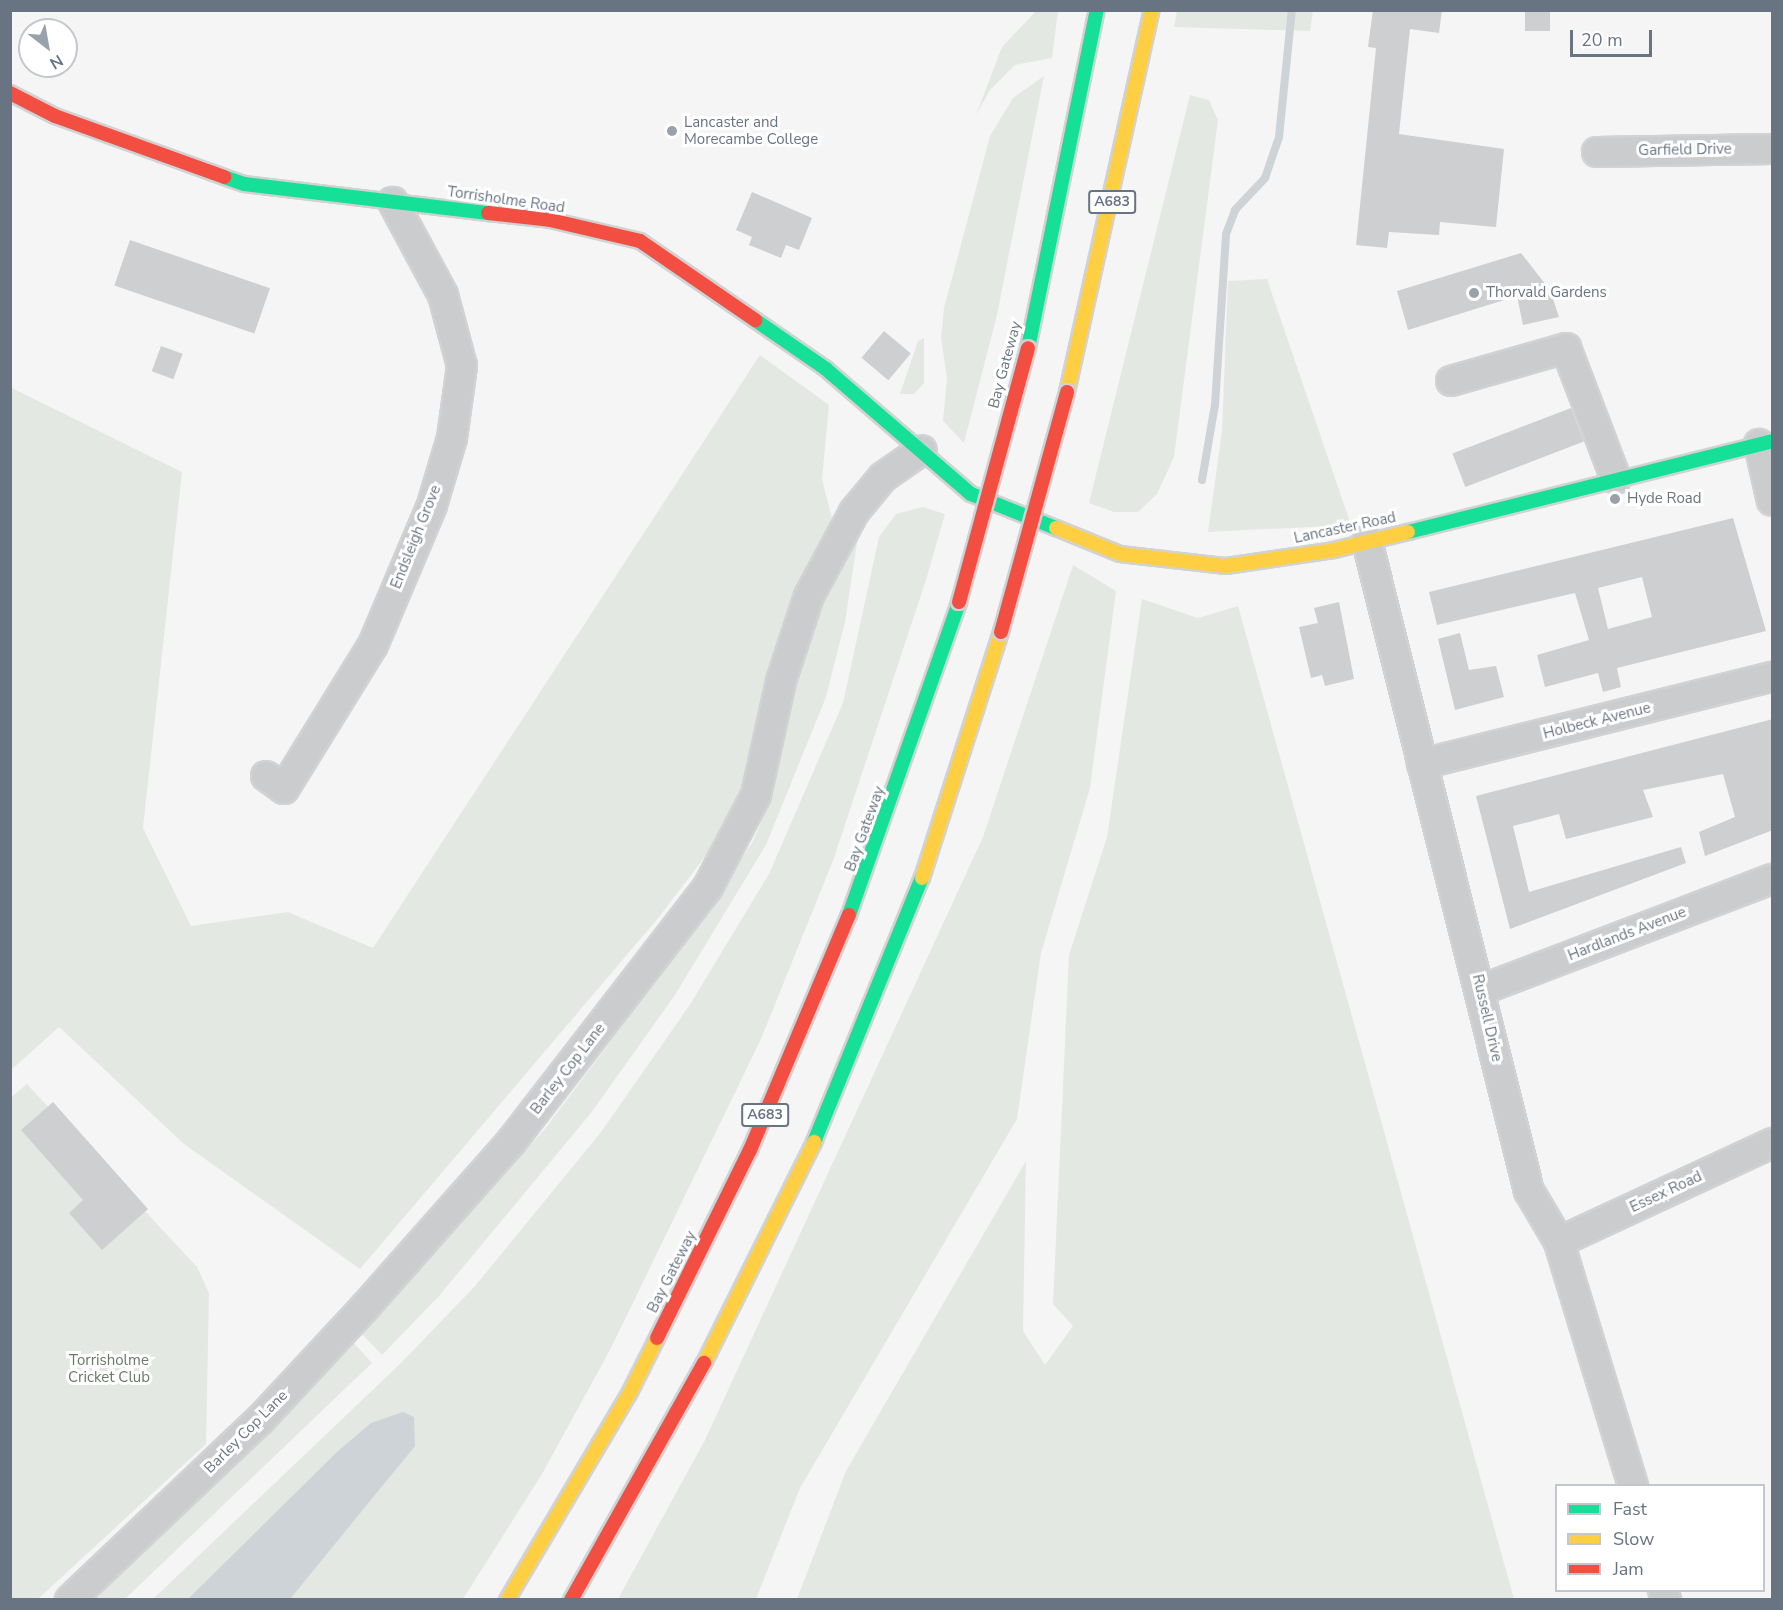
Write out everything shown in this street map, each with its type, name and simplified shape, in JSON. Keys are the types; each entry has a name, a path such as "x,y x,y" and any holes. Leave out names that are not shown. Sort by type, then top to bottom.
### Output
{"main road":[{"name":"Bay Gateway","path":"507,1599 629,1394 750,1150 865,878 959,602 1028,348 1097,10"},
{"name":"A683","path":"571,1599 686,1399 807,1157 914,902 1001,632 1067,392 1152,10"},
{"name":"Torrisholme Road","path":"10,93 55,116 244,184 550,220 640,241 826,369 930,458"},
{"name":"Lancaster Road","path":"930,458 971,494 1076,539 1120,554 1226,566 1367,541 1766,442"}],"street":[{"name":"Garfield Drive","path":"1597,152 1773,149"},
{"name":"Endsleigh Grove","path":"283,788 372,645 432,505 452,438 462,366 443,295 393,202"},
{"path":"1451,381 1566,348 1616,479"},
{"path":"1766,442 1773,501"},
{"name":"Barley Cop Lane","path":"70,1599 260,1420 388,1281 511,1142 708,887 756,795 783,671 809,596 854,512 883,477 930,458"},
{"name":"Russell Drive","path":"1367,541 1481,990 1529,1191 1559,1242 1633,1484"},
{"name":"Holbeck Avenue","path":"1422,764 1773,677"},
{"name":"Hardlands Avenue","path":"1481,990 1773,879"},
{"name":"Essex Road","path":"1559,1242 1773,1143"}],"green space":[{"path":"1177,10 1313,11 1310,31 1174,27"},
{"path":"1036,11 1058,11 1052,58 1015,65 990,90 976,115 1002,47"},
{"path":"1044,76 997,315 964,443 943,421 947,378 941,338 944,308 990,136 1013,98"},
{"path":"1190,95 1209,100 1218,120 1174,457 1157,494 1138,512 1114,512 1089,503"},
{"path":"1267,279 1351,525 1208,532 1222,431 1228,281"},
{"path":"924,338 924,383 914,394 900,394 918,341"},
{"path":"760,355 829,405 822,479 833,522 753,751 736,816 659,917 360,1269 184,1144 59,1027 11,1070 10,387 182,472 143,828 191,926 288,912 373,948"},
{"path":"923,507 945,514 926,580 834,858 761,1039 611,1348 542,1474 463,1599 152,1600 401,1363 475,1286 601,1132 689,1006 769,874 843,703 879,537 896,514"},
{"path":"859,530 845,622 826,697 766,845 675,995 591,1113 439,1296 382,1355 359,1331 544,1130 703,918 753,841 773,794 795,680 814,623 830,581"},
{"path":"1073,565 1116,591 1090,788 1041,953 1017,1119 800,1488 756,1599 618,1599 705,1440 983,837"},
{"path":"1142,599 1198,618 1238,606 1514,1599 797,1599 846,1471 1026,1161 1023,1331 1045,1365 1073,1326 1053,1304 1069,955 1107,837"},
{"name":"Torrisholme Cricket Club","path":"27,1084 197,1267 209,1293 206,1444 38,1599 11,1599 10,1098"},
{"path":"352,1341 372,1363 125,1599 89,1600"}],"shaded area":[{"path":"403,1412 414,1417 415,1446 290,1599 188,1599 338,1451 371,1423"}],"building":[{"path":"1373,10 1442,10 1439,33 1410,29 1399,134 1504,149 1496,227 1440,222 1439,235 1389,232 1387,248 1356,245 1376,48 1368,47"},
{"path":"1525,10 1550,10 1550,31 1525,31"},
{"path":"752,192 812,218 799,250 786,245 781,258 749,245 752,237 736,230"},
{"path":"130,240 270,288 254,334 114,285"},
{"name":"Thorvald Gardens","path":"1521,253 1550,290 1559,317 1523,325 1517,296 1408,330 1397,291"},
{"path":"884,331 911,353 888,380 862,358"},
{"path":"161,346 183,354 173,379 152,371"},
{"path":"1571,408 1584,442 1465,487 1452,454"},
{"path":"1733,518 1766,631 1617,668 1621,687 1603,692 1598,673 1545,687 1537,655 1589,640 1575,593 1437,625 1429,592","holes":["1642,577 1652,617 1608,629 1598,588"]},
{"path":"1339,602 1354,679 1325,686 1322,675 1311,678 1299,627 1318,623 1314,608"},
{"path":"1460,633 1469,670 1496,666 1504,697 1455,710 1438,639"},
{"path":"1773,719 1773,830 1705,856 1699,832 1735,817 1723,774 1643,790 1653,817 1566,839 1559,814 1513,826 1529,892 1681,847 1686,863 1510,929 1476,796"},
{"path":"53,1102 148,1209 102,1250 69,1213 83,1200 21,1130"}],"waterway":[{"path":"1202,480 1215,405 1226,234 1235,210 1265,178 1279,137 1292,10"}],"traffic: fast":[{"path":"1028,348 1097,10"},
{"path":"224,177 244,184 488,213"},
{"path":"755,320 826,369 971,494 1056,528"},
{"path":"1408,532 1772,441"},
{"path":"849,915 959,602"},
{"path":"814,1142 922,878"}],"traffic: slow":[{"path":"1067,392 1152,10"},
{"path":"1056,528 1120,554 1226,566 1334,550 1408,532"},
{"path":"922,878 1001,632"},
{"path":"704,1363 814,1142"},
{"path":"507,1600 629,1394 657,1338"}],"traffic: jam":[{"path":"10,93 55,116 224,177"},
{"path":"488,213 550,220 640,241 755,320"},
{"path":"959,602 1028,348"},
{"path":"1001,632 1067,392"},
{"path":"657,1338 750,1150 849,915"},
{"path":"571,1600 704,1363"}],"place":[{"name":"Lancaster and Morecambe College","path":"672,131"},
{"name":"Thorvald Gardens","path":"1474,293"},
{"name":"Hyde Road","path":"1615,499"}]}
